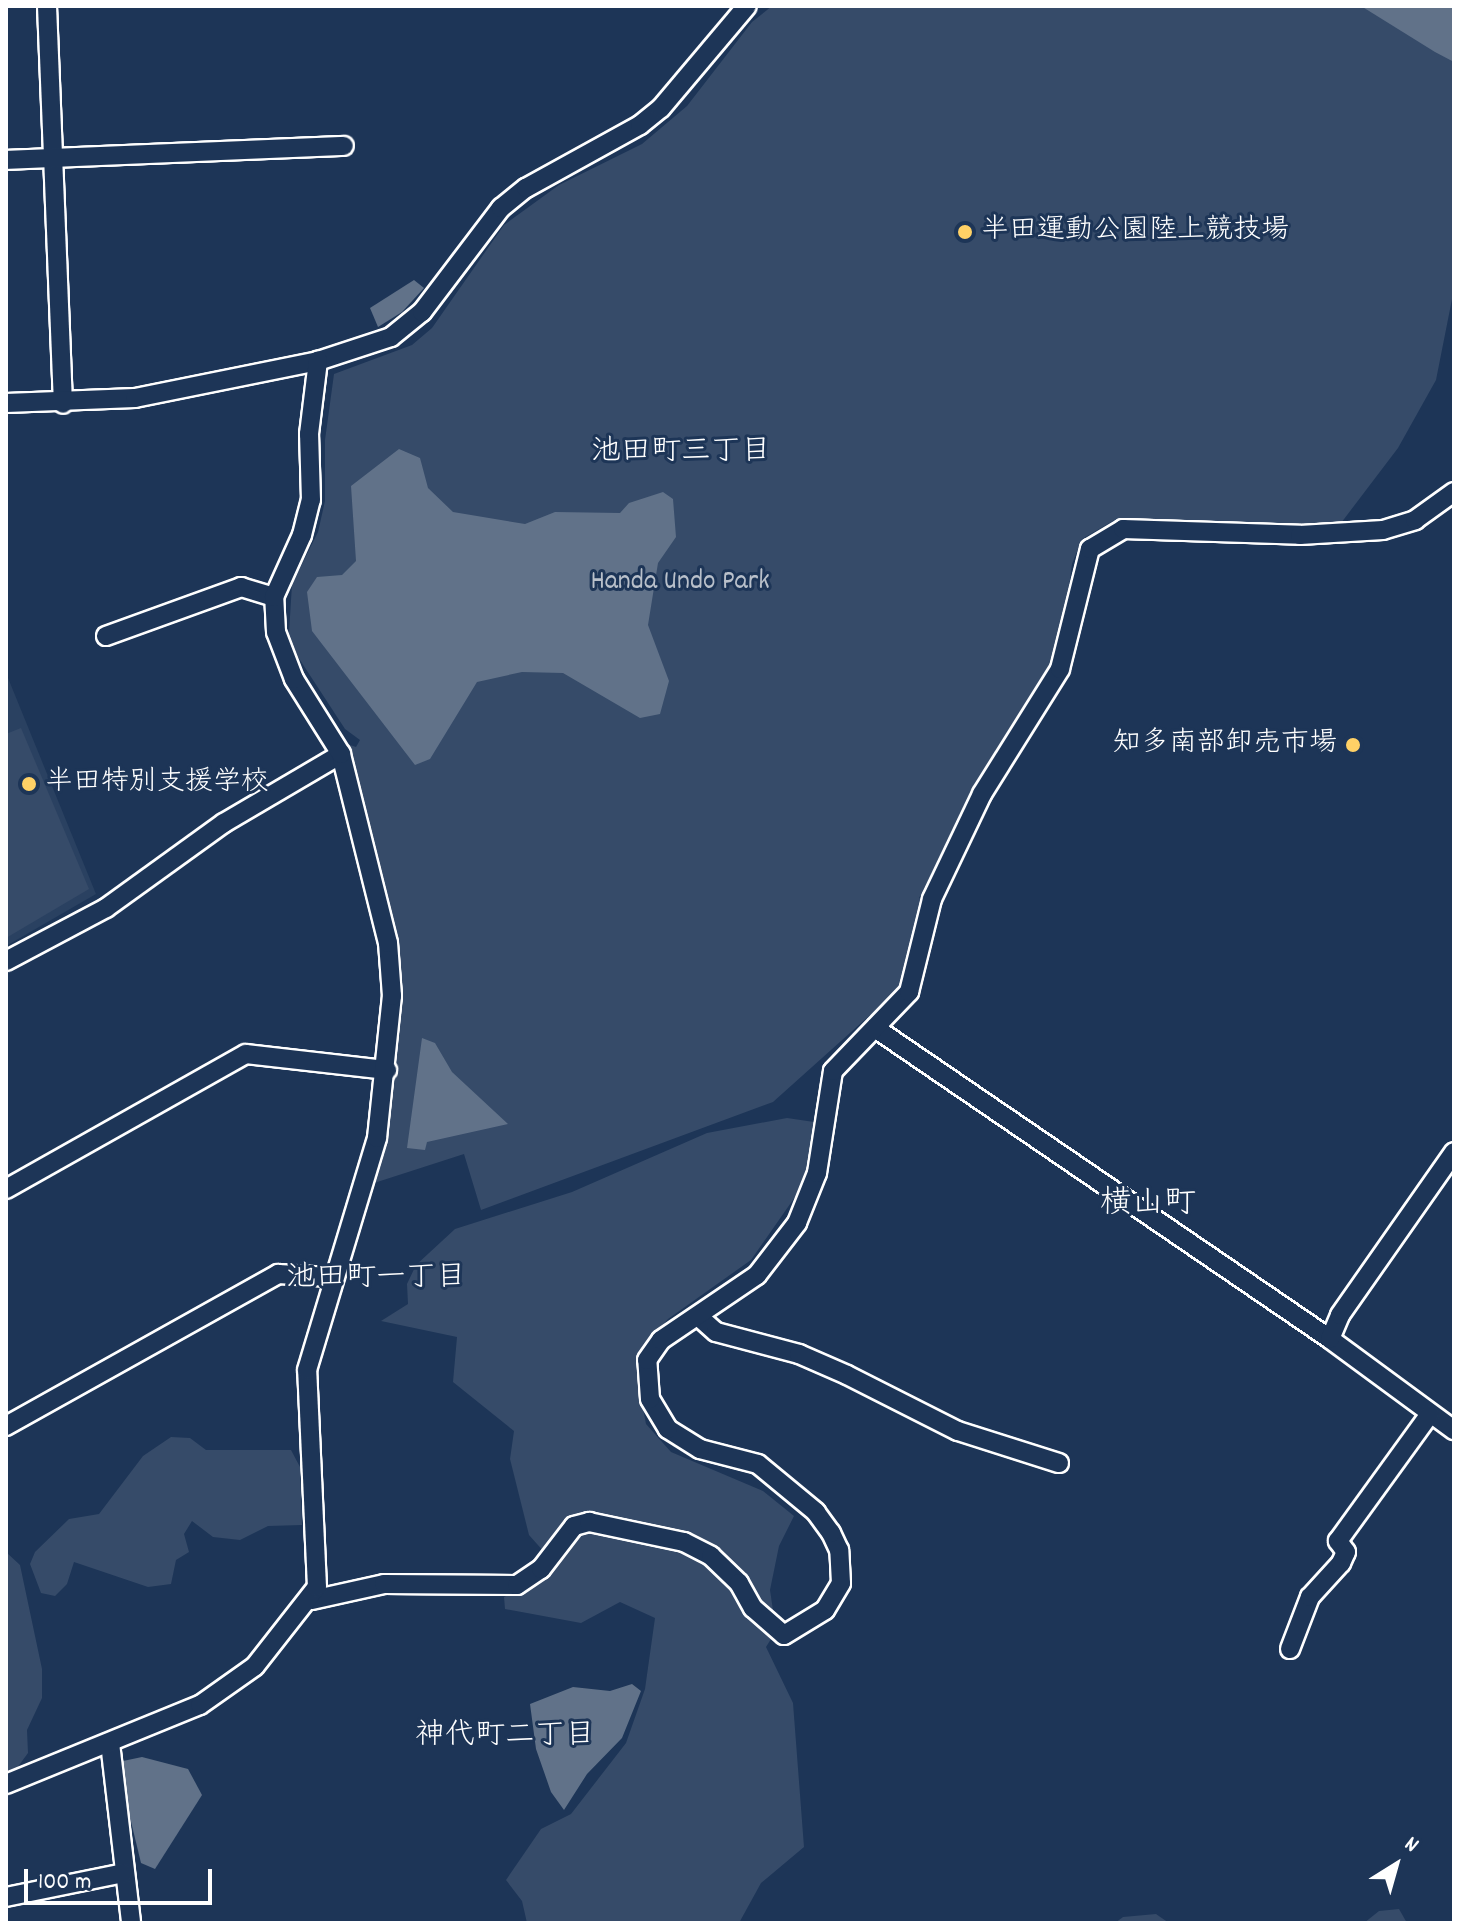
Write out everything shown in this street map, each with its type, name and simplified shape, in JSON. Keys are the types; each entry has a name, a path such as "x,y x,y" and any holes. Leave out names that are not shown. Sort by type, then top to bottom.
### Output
{"street":[{"path":"47,6 63,404"},
{"path":"6,403 63,404 135,398 318,361 371,347 422,312 501,208 526,188 640,125 661,108 747,6"},
{"path":"6,160 344,146"},
{"path":"6,1784 200,1705 234,1683 275,1647 312,1600 320,1571 308,1472 307,1370 331,1277 377,1138 387,1070 392,996 388,943 337,746 281,654 274,597 308,517 318,361"},
{"path":"312,1600 393,1583 517,1585 541,1569 574,1526 589,1522 625,1526 698,1548 724,1565 776,1631 799,1631 825,1610 841,1583 839,1550 816,1512 758,1464 700,1449 677,1436 650,1399 646,1367 650,1352 757,1275 790,1235 817,1173 830,1080 857,1041 875,1028 909,992 932,899 1001,760 1056,679 1084,564 1100,539 1130,528 1300,535 1383,530 1415,520 1454,492"},
{"path":"106,636 241,587 274,597"},
{"path":"6,961 106,908 337,746"},
{"path":"875,1028 1330,1339 1454,1430"},
{"path":"6,1189 246,1054 387,1070"},
{"path":"1330,1339 1340,1315 1454,1152"},
{"path":"6,1426 278,1274 331,1277"},
{"path":"698,1316 716,1332 799,1354 958,1431 1059,1463"},
{"path":"1290,1649 1310,1597 1341,1563 1346,1552 1338,1541 1430,1414"},
{"path":"110,1743 131,1923"},
{"path":"6,1897 124,1873"}],"shaded area":[{"path":"1361,6 1454,6 1454,62 1435,52"},
{"path":"414,280 424,288 402,312 378,327 370,308"},
{"path":"399,449 420,458 428,488 453,512 525,524 555,512 620,513 629,503 663,492 673,499 676,537 658,563 648,625 669,681 660,714 640,718 563,673 522,672 477,682 430,759 415,765 312,631 307,592 317,577 342,575 356,561 351,486"},
{"name":"半田特別支援学校","path":"6,673 96,894 6,946"},
{"path":"422,1038 435,1043 452,1072 508,1124 427,1142 425,1150 407,1148"},
{"path":"632,1684 641,1691 622,1738 587,1774 564,1810 551,1792 536,1749 530,1704 573,1687 610,1691"},
{"path":"142,1757 188,1769 202,1795 155,1869 141,1863 127,1805 123,1761"}],"green space":[{"name":"Handa Undo Park","path":"772,6 1454,6 1454,289 1436,380 1398,448 1338,527 1299,531 1118,518 1082,539 1072,564 1061,650 1044,684 991,758 919,898 927,903 905,989 878,1021 870,1015 773,1102 481,1210 464,1154 371,1184 392,1096 400,997 394,937 347,744 356,747 360,740 345,729 298,657 289,633 292,584 318,532 325,501 325,440 334,374 412,345 432,328 504,225 559,185 642,144 687,106 752,22"},
{"name":"半田特別支援学校","path":"21,728 89,889 6,938 6,734"},
{"path":"787,1118 814,1122 804,1184 751,1260 668,1319 650,1340 637,1378 646,1424 671,1452 763,1491 794,1516 779,1546 770,1590 776,1631 766,1647 793,1703 804,1847 761,1883 739,1923 527,1923 522,1901 506,1880 541,1829 571,1814 626,1743 645,1689 655,1618 620,1602 581,1623 505,1609 504,1597 532,1584 553,1562 529,1535 510,1459 514,1431 453,1382 457,1337 381,1321 408,1304 407,1284 416,1265 455,1229 572,1192 707,1133"},
{"path":"171,1437 190,1438 206,1450 291,1450 300,1467 302,1525 268,1526 240,1540 213,1537 192,1521 184,1534 189,1552 176,1560 171,1584 148,1587 74,1562 67,1584 55,1596 41,1593 30,1564 35,1552 69,1519 99,1514 143,1456"},
{"path":"6,1552 20,1565 42,1669 42,1698 27,1730 28,1753 17,1768 6,1773"},
{"path":"1399,1909 1407,1923 1364,1923 1379,1911"},
{"path":"1156,1914 1169,1923 1115,1923 1123,1917"}],"place":[{"name":"半田運動公園陸上競技場","path":"965,232"},
{"name":"知多南部卸売市場","path":"1353,745"},
{"name":"半田特別支援学校","path":"29,784"}],"district":[{"name":"池田町三丁目","path":"681,454"},
{"name":"横山町","path":"1148,1205"},
{"name":"池田町一丁目","path":"376,1280"},
{"name":"神代町二丁目","path":"505,1738"}]}
